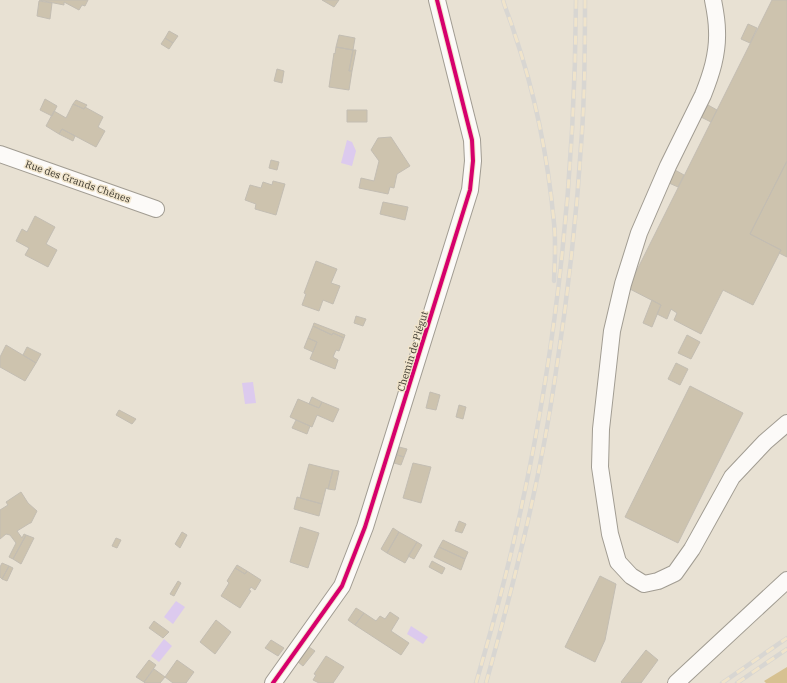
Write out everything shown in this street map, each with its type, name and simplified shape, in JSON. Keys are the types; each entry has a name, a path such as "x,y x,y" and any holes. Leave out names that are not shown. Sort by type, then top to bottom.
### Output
{"street":[{"name":"Chemin de Piégut","path":"273,683 342,586 360,542 470,190 473,161 472,140 437,0"},
{"path":"713,0 718,31 716,57 710,77 638,233 623,284 612,331 601,429 600,467 610,534 618,562 631,576 644,584 658,581 676,573 692,548 732,477 765,442 787,423"},
{"name":"Rue des Grands Chênes","path":"0,154 156,209"},
{"path":"676,683 787,580"}],"shaded area":[{"path":"347,140 352,142 356,151 352,166 341,163"},
{"path":"253,382 256,403 245,404 242,383"},
{"path":"176,601 185,607 173,624 164,617"},
{"path":"411,626 428,637 423,644 407,634"},
{"path":"164,639 172,646 159,662 151,656"},
{"path":"787,667 787,683 766,683 764,681"}],"building":[{"path":"39,0 88,0 85,6 82,5 79,10 64,2 64,5"},
{"path":"322,0 339,0 334,7"},
{"path":"772,0 787,0 787,161 750,234 781,250 753,305 723,290 701,334 674,320 677,313 671,309 667,319 657,314 661,305 628,288"},
{"path":"39,1 52,3 50,19 37,16"},
{"path":"748,24 757,28 750,43 741,39"},
{"path":"169,31 178,36 173,43 165,38"},
{"path":"339,35 355,38 353,50 336,47"},
{"path":"165,38 173,43 169,49 161,44"},
{"path":"336,47 353,50 349,71 352,71 349,90 329,87"},
{"path":"353,50 356,50 352,71 349,71"},
{"path":"277,69 284,71 282,83 274,81"},
{"path":"45,99 57,106 52,116 40,110"},
{"path":"76,100 87,105 84,109 73,104"},
{"path":"73,104 84,109 85,107 103,117 98,127 105,131 96,147 62,129 59,134 46,126 54,111 66,118"},
{"path":"708,105 717,110 711,122 701,117"},
{"path":"347,110 367,110 367,122 347,122"},
{"path":"62,129 75,136 73,141 59,134"},
{"path":"391,137 410,166 397,174 394,188 390,187 388,194 359,188 361,178 374,181 379,161 371,150 378,138"},
{"path":"271,160 279,162 277,170 269,168"},
{"path":"787,161 787,257 779,253 781,250 750,234"},
{"path":"675,170 684,175 678,187 669,183"},
{"path":"273,181 285,184 276,215 255,209 256,204 245,200 250,185 261,188 263,182 272,185"},
{"path":"383,202 408,207 405,220 380,214"},
{"path":"35,216 55,227 46,244 57,250 48,267 25,255 29,248 16,241 22,229 27,232"},
{"path":"316,261 337,269 331,283 340,286 333,304 323,300 319,311 302,305 306,294 304,293"},
{"path":"652,300 661,305 652,327 643,323"},
{"path":"356,316 366,319 363,326 354,323"},
{"path":"314,323 345,335 344,338 333,333 332,335 313,326"},
{"path":"313,326 332,335 333,333 344,338 339,351 336,350 333,357 338,360 335,369 310,359 317,342 308,338"},
{"path":"687,335 700,342 691,359 678,353"},
{"path":"308,338 317,342 313,352 304,348"},
{"path":"6,345 36,363 25,381 0,367 0,357"},
{"path":"27,347 41,354 36,363 23,355"},
{"path":"676,363 688,369 680,385 668,379"},
{"path":"690,386 743,413 678,543 625,517"},
{"path":"430,392 440,395 436,410 426,408"},
{"path":"312,397 322,402 319,408 309,404"},
{"path":"298,399 319,408 322,402 339,409 333,422 317,415 312,427 290,417"},
{"path":"459,405 466,407 463,419 456,417"},
{"path":"119,410 136,419 132,424 116,415"},
{"path":"296,420 310,426 307,434 292,428"},
{"path":"399,447 407,449 404,457 397,455"},
{"path":"397,455 404,457 401,465 394,463"},
{"path":"413,463 431,467 421,503 403,498"},
{"path":"309,464 333,470 322,504 300,498"},
{"path":"333,470 339,471 335,490 328,489"},
{"path":"21,492 28,503 37,511 31,523 17,531 22,538 24,534 26,535 13,559 9,557 16,543 10,535 6,534 0,539 0,510 8,505 6,502"},
{"path":"297,497 322,504 319,516 294,509"},
{"path":"459,521 466,524 462,533 455,531"},
{"path":"300,527 319,533 308,568 290,562"},
{"path":"393,528 399,532 387,553 381,549"},
{"path":"182,532 187,535 180,548 175,544"},
{"path":"399,532 417,542 405,563 387,553"},
{"path":"26,535 34,538 21,564 13,559"},
{"path":"116,538 121,540 117,548 112,546"},
{"path":"443,540 468,552 465,559 439,547"},
{"path":"417,542 422,545 414,559 408,556"},
{"path":"439,547 465,559 461,570 434,557"},
{"path":"432,561 445,568 442,574 429,567"},
{"path":"2,563 9,566 2,579 0,577 0,567"},
{"path":"237,565 247,571 245,574 235,568"},
{"path":"9,566 13,568 7,581 2,579"},
{"path":"235,568 245,574 247,571 261,580 255,590 251,587 249,590 251,591 240,608 221,596 229,583 227,581"},
{"path":"600,576 616,584 605,640 595,662 565,647"},
{"path":"178,581 181,583 174,596 170,594"},
{"path":"356,608 364,613 355,625 348,620"},
{"path":"390,612 399,618 391,631 409,643 401,655 355,625 364,613 376,621 380,616 385,619"},
{"path":"216,620 231,632 215,654 200,642"},
{"path":"154,621 169,632 163,638 149,628"},
{"path":"271,640 284,648 278,656 265,648"},
{"path":"309,647 315,651 303,666 298,662"},
{"path":"646,650 658,660 641,683 622,683 621,682"},
{"path":"326,656 344,667 333,683 319,683 313,680 316,675 314,674"},
{"path":"149,660 156,665 144,682 136,677"},
{"path":"177,660 194,672 186,683 173,683 165,677"},
{"path":"154,669 165,677 160,683 145,683 144,682"}],"railway":[{"path":"503,0 522,55 540,126 555,230 554,281"},
{"path":"476,683 499,601 519,518 544,390 568,196 575,65 576,0"},
{"path":"486,683 516,570 534,493 549,417 560,347 572,255 580,163 583,116 585,0"},
{"path":"722,683 787,638"},
{"path":"737,683 787,649"}],"cycle path":[{"path":"273,683 342,586 365,527 470,190 473,161 472,140 437,0"}]}
